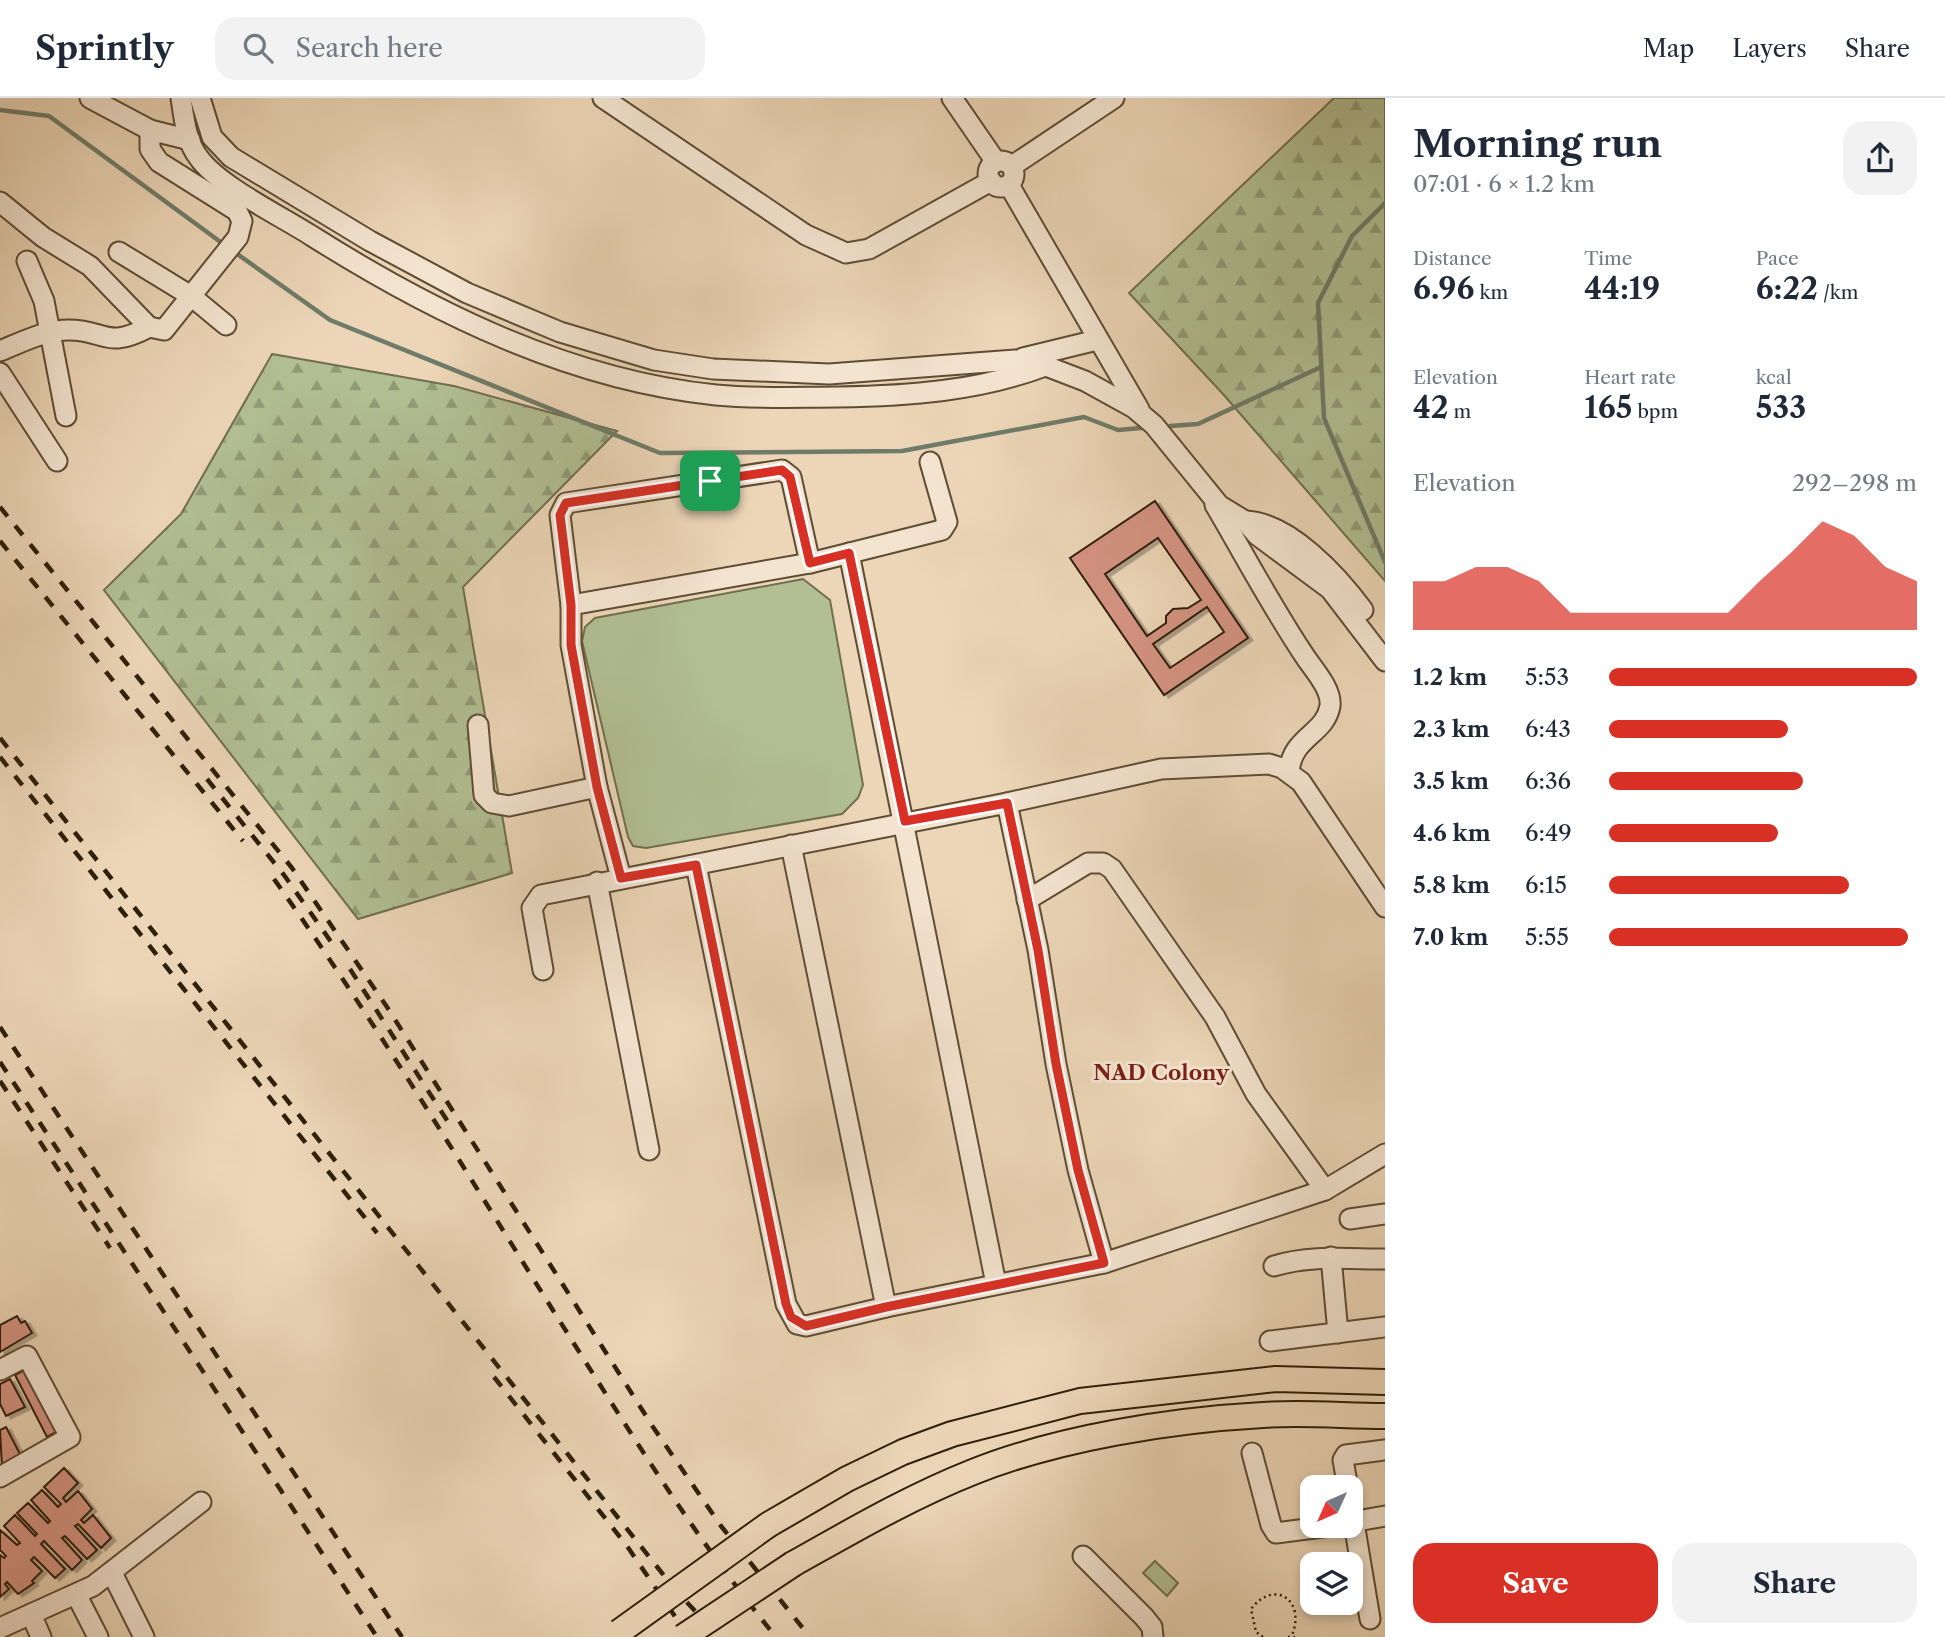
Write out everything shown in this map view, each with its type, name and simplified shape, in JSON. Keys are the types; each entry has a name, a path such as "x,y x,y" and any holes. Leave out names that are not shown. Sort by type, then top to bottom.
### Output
{"main road":[{"path":"615,1634 768,1525 846,1479 903,1452 952,1434 1080,1401 1276,1379 1385,1382"},
{"path":"683,1637 793,1564 876,1517 974,1472 1054,1448 1183,1422 1265,1414 1385,1416"}],"street":[{"path":"90,98 150,130 190,140"},
{"path":"181,98 190,140 199,159 217,176 346,257 447,313 490,332 598,370 712,394 746,397 873,397 987,384 1046,366"},
{"path":"200,98 212,137 231,158 419,269 467,293 560,332 654,360 756,372 829,374 1015,360 1097,340"},
{"path":"603,98 806,235 846,253 869,249 1002,173 1114,98"},
{"path":"952,98 1002,173 1143,416"},
{"path":"0,351 48,333 69,330 115,340 149,327 164,330 238,237 242,221 237,211 159,162 150,149 150,130"},
{"path":"0,202 43,237 89,267 149,327"},
{"path":"119,252 191,296 226,325"},
{"path":"27,261 44,301 66,416"},
{"path":"1015,360 1046,366 1085,381 1143,416 1154,425 1209,495 1289,633 1326,688 1330,703 1326,716 1294,750 1289,772"},
{"path":"0,373 57,461"},
{"path":"571,605 810,563 920,538 946,526 930,463"},
{"path":"621,878 597,787 571,645 571,605 560,515 566,503 782,470 790,477 810,563"},
{"path":"1209,495 1245,521 1257,535 1330,589 1385,661"},
{"path":"1245,521 1263,522 1302,546 1346,587 1385,640"},
{"path":"849,553 996,1284"},
{"path":"478,725 484,795 492,803 509,806 597,787"},
{"path":"543,970 533,917 536,899 555,891 1007,803 1161,769 1245,763 1269,764 1289,772 1301,782 1339,835 1385,907"},
{"path":"1007,803 1078,1170 1104,1263"},
{"path":"791,845 886,1307"},
{"path":"1027,900 1088,863 1102,863 1112,869 1215,1017 1256,1094 1325,1190"},
{"path":"696,865 734,1063 791,1317 806,1326 1104,1263 1325,1190 1385,1154"},
{"path":"597,882 649,1150"},
{"path":"1350,1219 1385,1214"},
{"path":"1274,1266 1295,1260 1331,1257 1385,1259"},
{"path":"1331,1257 1338,1333"},
{"path":"1270,1341 1385,1327"},
{"path":"0,1370 27,1356 70,1437 0,1477"},
{"path":"1346,1475 1343,1460 1346,1455 1385,1450"},
{"path":"1252,1453 1271,1525 1276,1533 1300,1530"},
{"path":"0,1628 76,1594 111,1573 135,1551 201,1502"},
{"path":"1363,1516 1385,1516"},
{"path":"1356,1538 1370,1619"},
{"path":"1083,1556 1144,1617 1152,1627 1153,1637"},
{"path":"111,1573 144,1637"},
{"path":"76,1594 98,1637"},
{"path":"31,1614 41,1637"}],"path":[{"path":"1263,1637 1256,1632 1251,1609 1263,1597 1278,1594 1288,1598 1295,1608 1297,1619 1292,1636"}],"green space":[{"path":"1334,98 1385,98 1385,581 1223,394 1129,293"},
{"path":"272,354 454,386 617,431 463,587 512,873 358,919 104,590 181,514"},
{"path":"803,579 830,600 863,785 858,798 842,814 646,848 633,846 628,837 582,641 585,627 595,618"},
{"path":"1155,1561 1178,1583 1167,1596 1143,1573"}],"building":[{"path":"1155,501 1248,638 1164,695 1070,558","holes":["1158,538 1201,600 1188,608 1173,609 1166,616 1166,623 1147,636 1105,574","1207,607 1224,632 1170,668 1153,644"]},
{"path":"17,1316 21,1323 25,1321 32,1333 0,1352 0,1325"},
{"path":"30,1367 62,1429 47,1437 15,1375"},
{"path":"10,1379 25,1407 6,1416 0,1404 0,1384"},
{"path":"6,1427 21,1456 2,1467 0,1430"},
{"path":"64,1468 78,1483 63,1498 66,1502 78,1491 92,1509 81,1520 84,1523 93,1515 111,1538 101,1548 78,1524 75,1526 97,1550 87,1559 65,1536 62,1538 82,1560 72,1570 44,1541 41,1544 65,1569 55,1578 34,1557 31,1560 42,1571 32,1581 34,1583 18,1594 7,1582 5,1584 9,1589 0,1597 0,1555 4,1558 6,1556 0,1550 0,1530 17,1545 20,1543 4,1526 15,1515 35,1536 37,1534 17,1513 28,1503 48,1523 50,1521 31,1500 42,1490 58,1507 61,1504 44,1487"}],"waterway":[{"path":"0,110 49,116 226,246"},
{"path":"1385,203 1352,236 1318,303 1324,418 1385,562"},
{"path":"233,251 330,320 660,453 902,451 1084,417 1118,430 1141,428"},
{"path":"1170,426 1198,424 1321,367"}],"railway":[{"path":"0,507 292,868 387,1007 653,1427 721,1526 810,1637"},
{"path":"0,541 243,841"},
{"path":"0,738 677,1592 720,1637"},
{"path":"0,757 377,1233"},
{"path":"207,779 284,875 334,946"},
{"path":"274,879 391,1053 648,1460 723,1568 776,1637"},
{"path":"350,969 450,1125"},
{"path":"0,1027 402,1637"},
{"path":"0,1062 377,1637"},
{"path":"0,1081 110,1248"},
{"path":"494,1377 627,1546 689,1637"}],"district":[{"name":"NAD Colony","path":"1161,1072"}],"route":[{"path":"782,470 787,472 810,563 849,553 905,821 1007,803 1038,950 1056,1064 1078,1170 1104,1263 806,1326 797,1324 791,1317 734,1063 696,865 621,878 597,787 571,645 571,605 560,515 566,503 710,481 782,470"}]}
